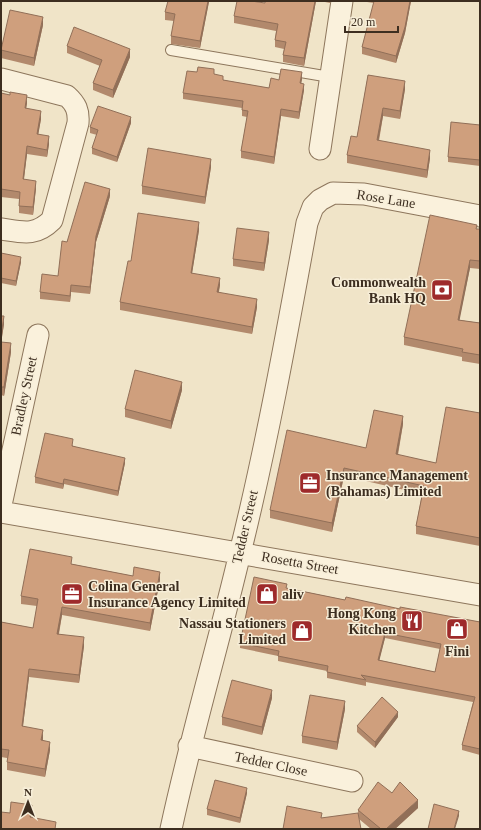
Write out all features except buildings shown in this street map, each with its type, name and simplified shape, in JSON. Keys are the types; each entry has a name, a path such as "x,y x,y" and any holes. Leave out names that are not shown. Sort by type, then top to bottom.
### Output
{"street":[{"path":"320,149 342,1"},
{"path":"1,79 67,96 74,103 79,114 52,220 44,227 32,232 1,228"},
{"name":"Rose Lane","path":"307,223 313,207 320,200 333,193 364,194 480,216"},
{"name":"Tedder Street","path":"171,829 189,746 240,553 286,337 307,223"},
{"name":"Bradley Street","path":"1,505 38,335"},
{"name":"Rosetta Street","path":"1,512 480,595"},
{"name":"Tedder Close","path":"189,746 352,781"}],"lane":[{"path":"172,50 330,77"}],"place":[{"name":"Commonwealth Bank HQ","path":"442,290"},
{"name":"Insurance Management (Bahamas) Limited","path":"310,483"},
{"name":"Colina General Insurance Agency Limited","path":"72,594"},
{"name":"aliv","path":"267,594"},
{"name":"Hong Kong Kitchen","path":"412,621"},
{"name":"Fini","path":"457,629"},
{"name":"Nassau Stationers Limited","path":"302,631"}]}
